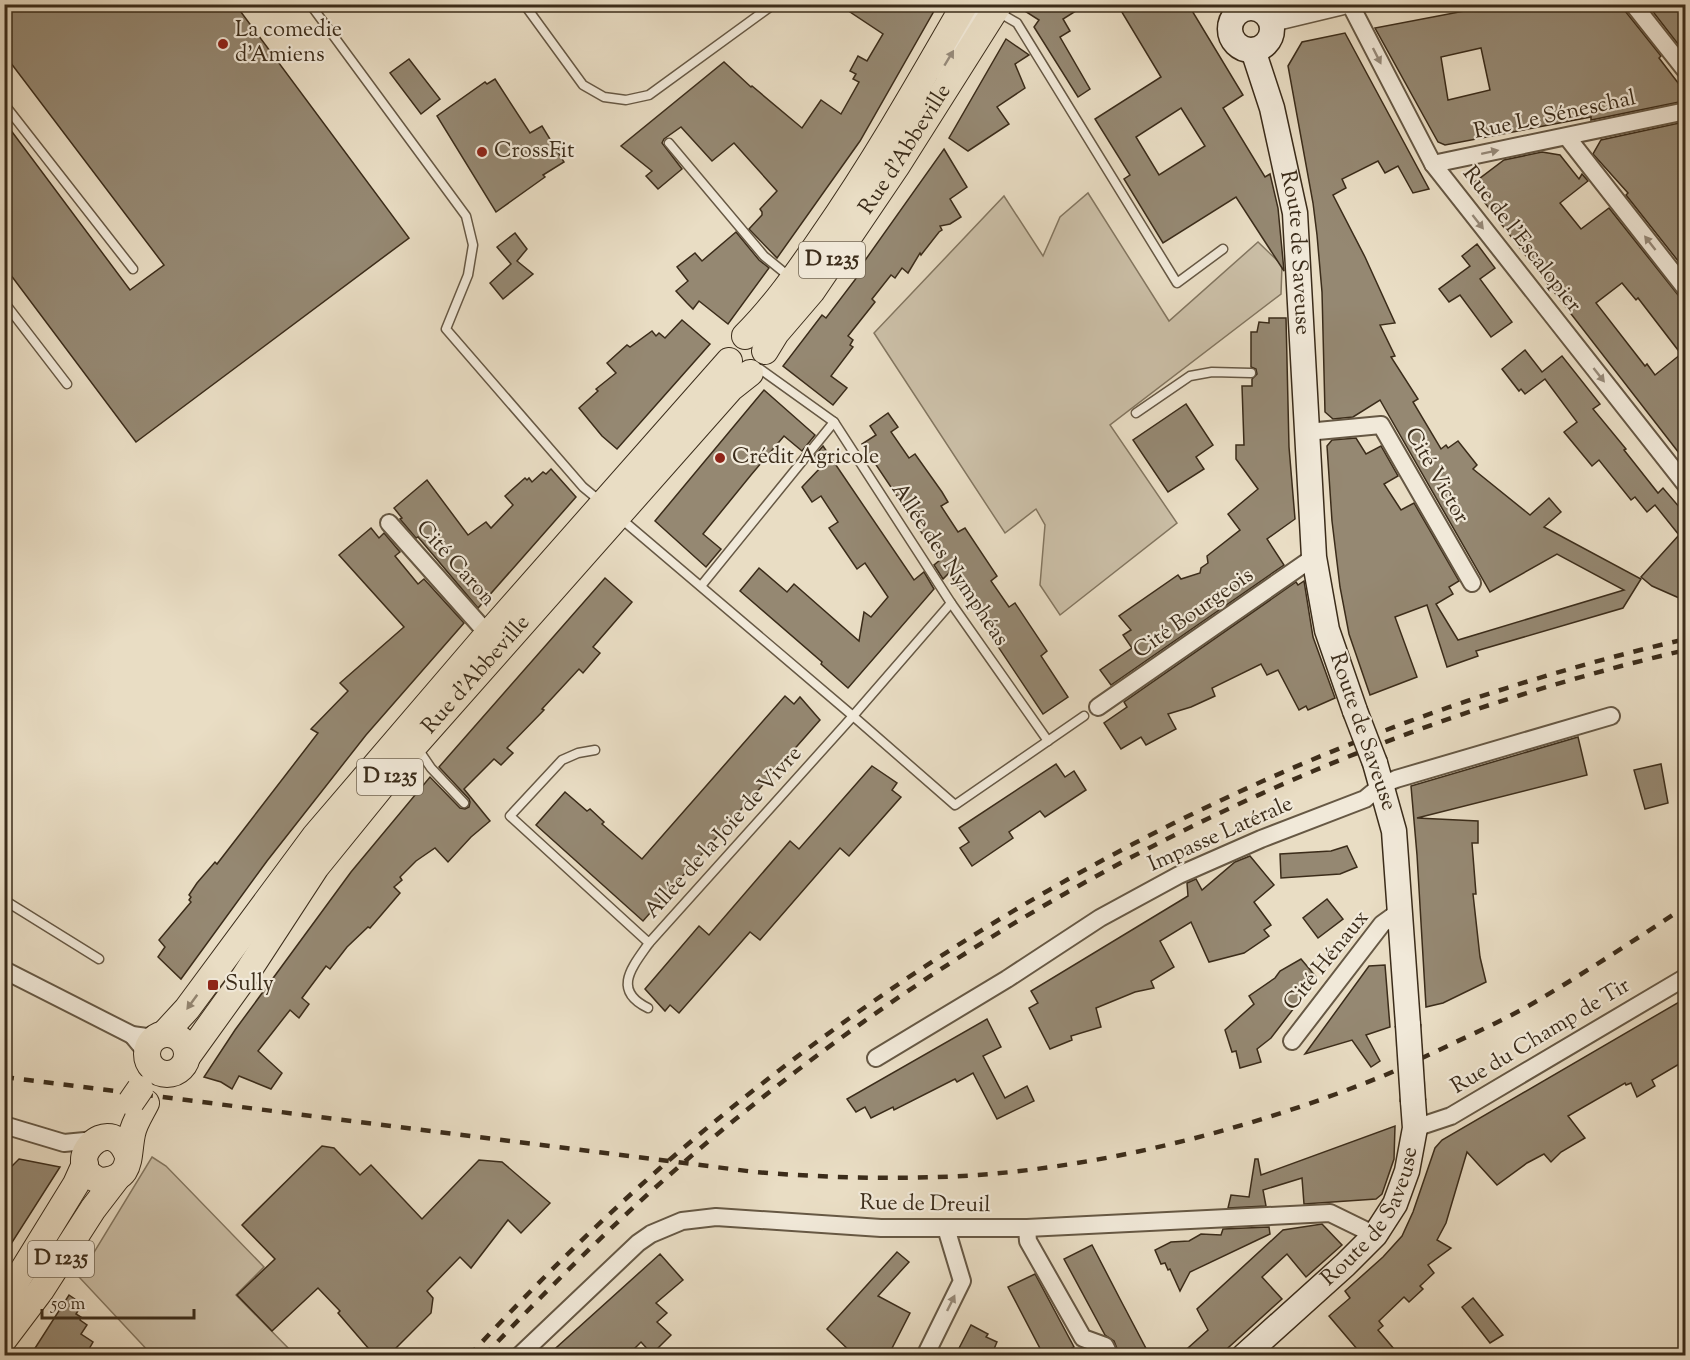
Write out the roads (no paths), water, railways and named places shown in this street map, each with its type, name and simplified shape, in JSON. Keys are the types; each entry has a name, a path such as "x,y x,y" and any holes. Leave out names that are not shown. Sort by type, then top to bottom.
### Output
{"main road":[{"name":"Rue d'Abbeville","path":"881,170 965,4"},
{"name":"Rue d'Abbeville","path":"4,1301 76,1184 96,1159 155,1065 241,982 316,867 410,738 611,510 731,388 749,357 776,333 803,286 992,6"},
{"path":"1253,8 1263,12 1270,21 1272,28 1267,42 1253,50 1240,47 1231,35 1233,9 1253,8"},
{"name":"Route de Saveuse","path":"1244,1356 1346,1265 1375,1235 1395,1204 1407,1171 1415,1128 1394,831 1378,774 1327,630 1314,558 1307,432 1300,375 1295,213 1272,108 1253,50"},
{"name":"Rue d'Abbeville","path":"96,1159 126,1169 132,1132 155,1065"},
{"name":"Rue d'Abbeville","path":"4,1340 41,1290 93,1209 96,1159"}],"street":[{"path":"1270,21 1341,4"},
{"name":"Rue de l'Escalopier","path":"1350,4 1433,164 1686,485"},
{"path":"1633,4 1686,71"},
{"name":"Rue Le Séneschal","path":"1433,164 1686,111"},
{"path":"1567,137 1686,289"},
{"name":"Cité Victor","path":"1307,432 1381,424 1472,583"},
{"name":"Cité Caron","path":"389,523 494,642"},
{"name":"Cité Bourgeois","path":"1091,711 1314,558"},
{"name":"Impasse Latérale","path":"876,1058 1130,901 1211,859 1365,799 1378,774 1436,766 1611,716"},
{"name":"Cité Hénaux","path":"1292,1041 1382,924 1400,911"},
{"path":"4,970 155,1065"},
{"name":"Rue du Champ de Tir","path":"1415,1128 1451,1116 1686,977"},
{"path":"4,1125 64,1143 96,1159"},
{"name":"Rue de Dreuil","path":"519,1356 624,1254 651,1234 682,1221 725,1218 881,1228 1027,1228 1330,1213 1375,1235"},
{"path":"925,1356 962,1281 946,1228"},
{"path":"1027,1228 1028,1241 1083,1338 1105,1346 1110,1356"}],"lane":[{"path":"310,4 466,216 473,245 468,275 446,329 583,487 955,805 1091,711"},
{"path":"524,4 584,85 604,97 626,100 649,95 774,4"},
{"path":"934,83 992,6 1017,23 1177,283 1222,249"},
{"path":"4,104 133,269"},
{"path":"881,170 902,139"},
{"path":"669,143 764,256 803,286 818,260"},
{"path":"4,302 67,384"},
{"path":"749,357 788,305"},
{"name":"Allée des Nymphéas","path":"749,357 834,422 951,603 1048,741"},
{"path":"1136,412 1190,376 1212,372 1251,373"},
{"path":"700,586 834,422"},
{"name":"Allée de la Joie de Vivre","path":"595,750 578,753 562,760 510,816 649,943 951,603"},
{"path":"339,823 410,738 431,768 464,803"},
{"path":"249,952 310,858"},
{"path":"4,900 99,959"},
{"path":"648,1008 637,1003 628,989 628,973 649,943"},
{"path":"155,1065 191,1037 202,1020"},
{"path":"68,1216 96,1159"}],"railway":[{"path":"469,1356 609,1214 659,1169 771,1076 889,990 1012,912 1140,841 1271,777 1406,723 1545,676 1686,639"},
{"path":"484,1356 599,1240 721,1131 828,1047 940,970 1056,899 1175,835 1299,777 1425,727 1554,685 1686,650"},
{"path":"4,1077 755,1172 894,1178 950,1177 1029,1170 1079,1163 1181,1142 1282,1113 1378,1078 1530,1005 1609,957 1686,906"}],"place":[{"name":"La comedie d'Amiens","path":"223,44"},
{"name":"CrossFit","path":"482,152"},
{"name":"Crédit Agricole","path":"720,458"},
{"name":"Sully","path":"213,985"}]}
